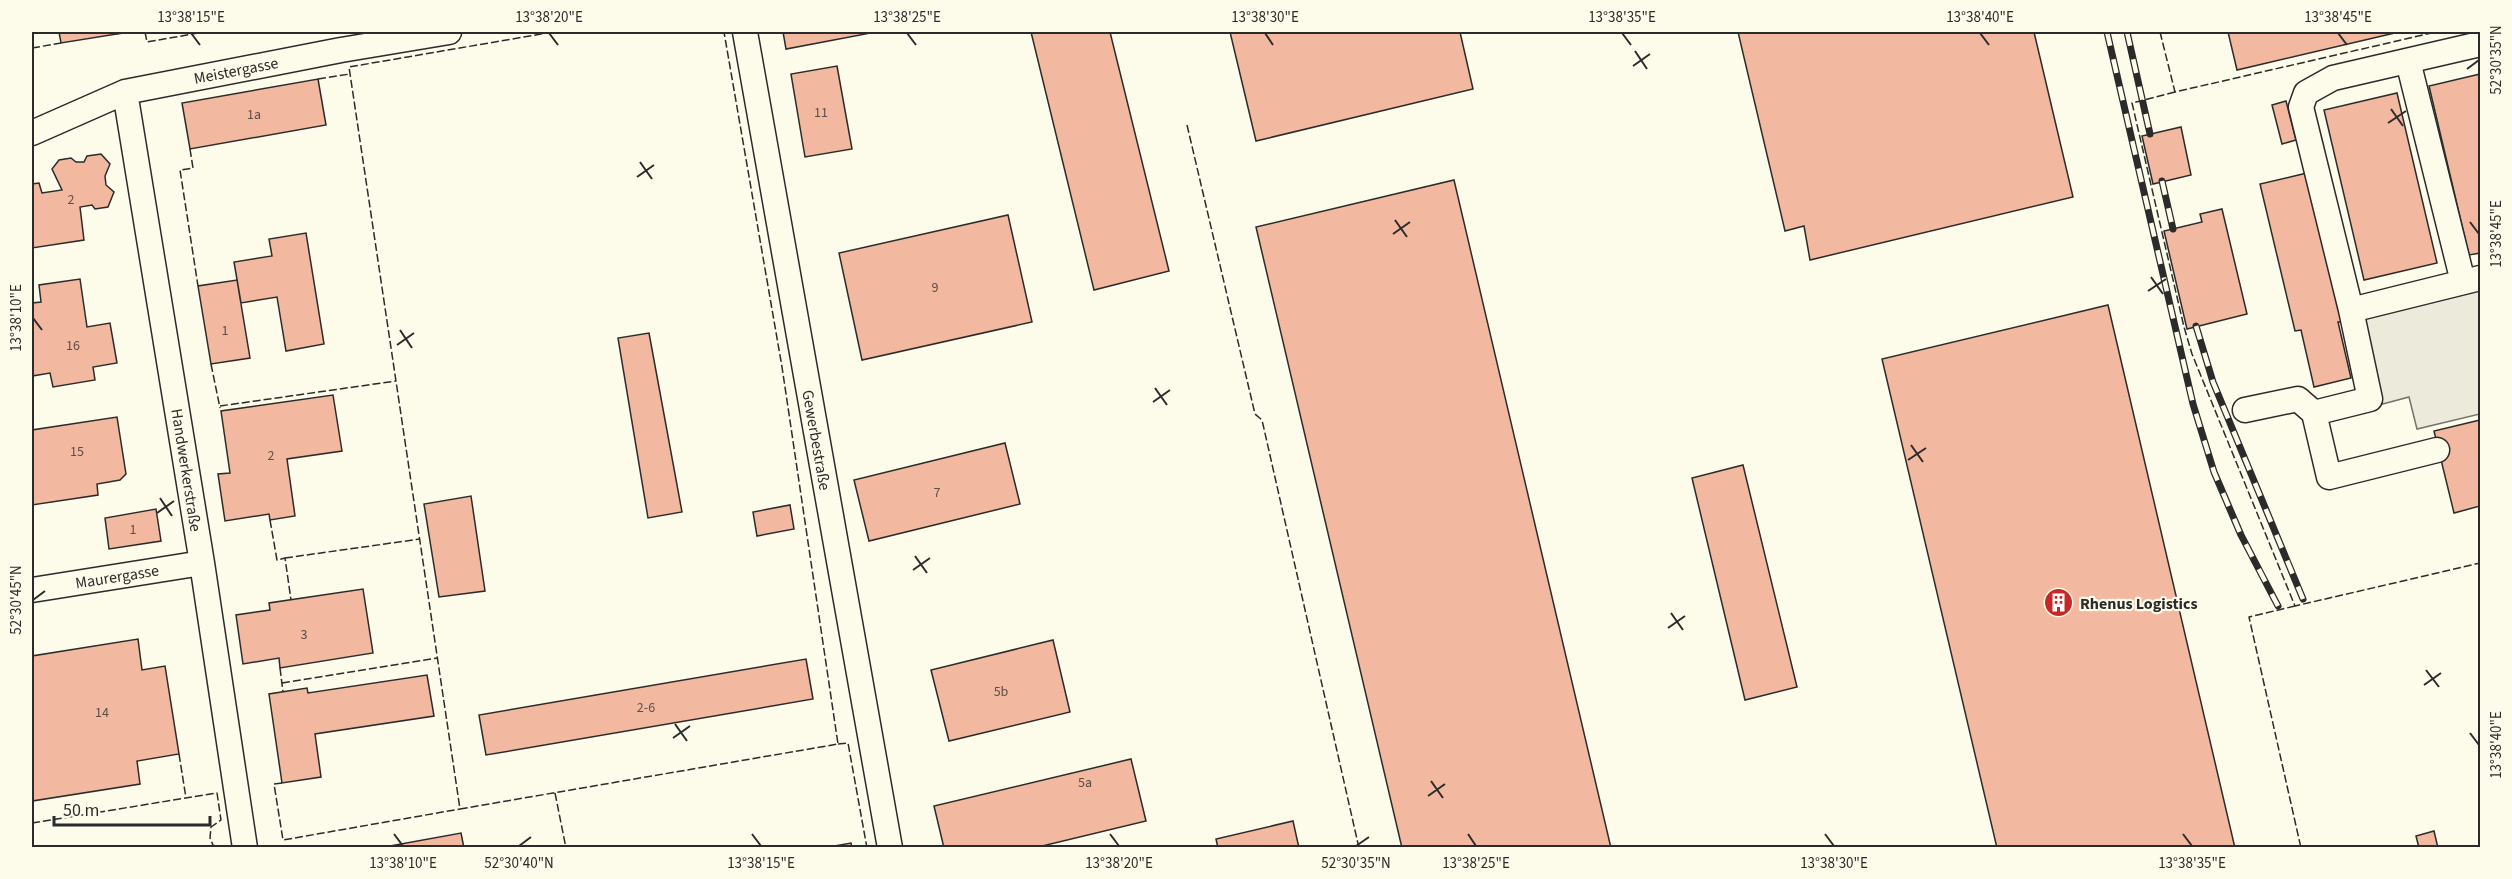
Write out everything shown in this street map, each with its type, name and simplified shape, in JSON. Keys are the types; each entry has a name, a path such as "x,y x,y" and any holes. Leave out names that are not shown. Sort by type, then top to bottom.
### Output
{"street":[{"name":"Meistergasse","path":"32,134 125,92 341,50 449,32"},
{"name":"Gewerbestraße","path":"745,32 890,848"},
{"path":"2314,412 2370,399 2351,310 2301,107 2306,93 2333,78 2481,44"},
{"path":"2351,310 2472,280 2408,61"},
{"name":"Handwerkerstraße","path":"125,92 202,562 245,848"},
{"path":"2245,410 2298,399 2314,412 2330,477 2437,450"},
{"name":"Maurergasse","path":"32,590 202,562"}],"shaded area":[{"path":"2480,282 2480,414 2417,429 2409,397 2364,409 2343,316"}],"building":[{"path":"59,32 116,32 117,34 61,43"},
{"path":"783,32 871,32 871,33 786,49"},
{"path":"1031,32 1110,32 1169,271 1094,290"},
{"path":"1230,32 1460,32 1473,89 1256,141"},
{"path":"1738,32 2034,32 2073,197 1810,260 1804,226 1785,231"},
{"path":"2228,32 2399,32 2237,70"},
{"path":"837,66 852,149 805,157 791,74"},
{"path":"2480,74 2480,253 2469,255 2429,86"},
{"path":"318,79 326,125 190,149 182,103"},
{"path":"2397,93 2437,263 2364,280 2324,110"},
{"path":"2286,101 2296,140 2282,144 2272,105"},
{"path":"2181,127 2191,175 2153,184 2142,136"},
{"path":"101,154 110,164 105,176 106,185 114,192 108,207 95,209 92,205 80,207 84,240 32,248 32,184 39,183 42,193 62,190 52,169 59,160 71,158 76,162 84,162 87,156"},
{"path":"2307,173 2342,322 2338,322 2351,378 2314,387 2301,330 2295,331 2260,184"},
{"path":"1454,180 1611,848 1402,848 1256,227"},
{"path":"2222,209 2247,314 2187,329 2164,231 2202,222 2200,214"},
{"path":"1008,215 1032,322 862,360 839,253"},
{"path":"306,233 324,344 286,351 277,297 241,303 234,262 272,256 269,239"},
{"path":"80,279 87,327 110,323 117,363 93,367 95,380 53,387 50,373 32,376 32,303 41,302 39,285"},
{"path":"237,280 250,358 211,364 198,286"},
{"name":"Rhenus Logistics","path":"2108,305 2235,848 1997,848 1882,359"},
{"path":"649,333 682,512 648,518 618,338"},
{"path":"333,395 342,451 287,459 295,516 270,520 269,514 225,521 218,474 230,473 221,411"},
{"path":"117,417 126,474 120,480 97,484 98,495 32,505 32,430"},
{"path":"2480,420 2480,506 2454,513 2434,431"},
{"path":"1005,443 1020,504 869,541 854,480"},
{"path":"1743,465 1797,687 1745,700 1692,478"},
{"path":"471,496 485,591 439,597 424,504"},
{"path":"790,505 794,529 757,536 753,512"},
{"path":"156,509 161,541 109,549 105,518"},
{"path":"363,589 373,653 280,668 279,658 243,664 236,615 270,610 269,603"},
{"path":"138,639 142,670 165,666 179,754 137,761 140,784 32,801 32,656"},
{"path":"1053,640 1070,712 949,741 931,670"},
{"path":"806,659 813,699 486,755 479,715"},
{"path":"427,675 434,716 315,734 321,777 282,783 269,694 307,688 308,693"},
{"path":"1131,759 1146,821 1034,848 944,848 934,806"},
{"path":"1293,821 1299,848 1218,848 1216,839"},
{"path":"2434,831 2438,848 2419,848 2416,836"},
{"path":"461,833 464,848 379,848"},
{"path":"851,843 852,848 823,848"}],"railway":[{"path":"2107,32 2193,404 2214,472 2241,535 2278,606"},
{"path":"2127,32 2150,134"},
{"path":"2162,181 2173,229"},
{"path":"2196,326 2213,382 2303,599"}],"fence":[{"path":"117,34 129,32"},
{"path":"145,32 147,42 204,32"},
{"path":"553,32 349,67 460,809 838,744 782,367 724,32"},
{"path":"2160,32 2175,92 2436,32"},
{"path":"32,48 61,43"},
{"path":"318,79 350,74"},
{"path":"2175,92 2132,103 2184,327 2192,354 2295,606 2480,563"},
{"path":"1187,125 1255,414 1262,420 1359,848"},
{"path":"190,149 193,168 180,170 198,286"},
{"path":"211,364 220,408"},
{"path":"220,406 396,381"},
{"path":"270,520 277,560 285,558 291,600"},
{"path":"285,558 420,539"},
{"path":"2295,606 2249,617 2301,848"},
{"path":"282,683 437,658"},
{"path":"280,668 283,692"},
{"path":"838,744 848,743 867,848"},
{"path":"179,754 186,798"},
{"path":"282,783 274,784 283,840 460,809"},
{"path":"32,823 217,793 221,820 211,827 210,838 213,845 218,848"},
{"path":"555,793 566,848"}],"place":[{"name":"Rhenus Logistics","path":"2059,603"}]}
